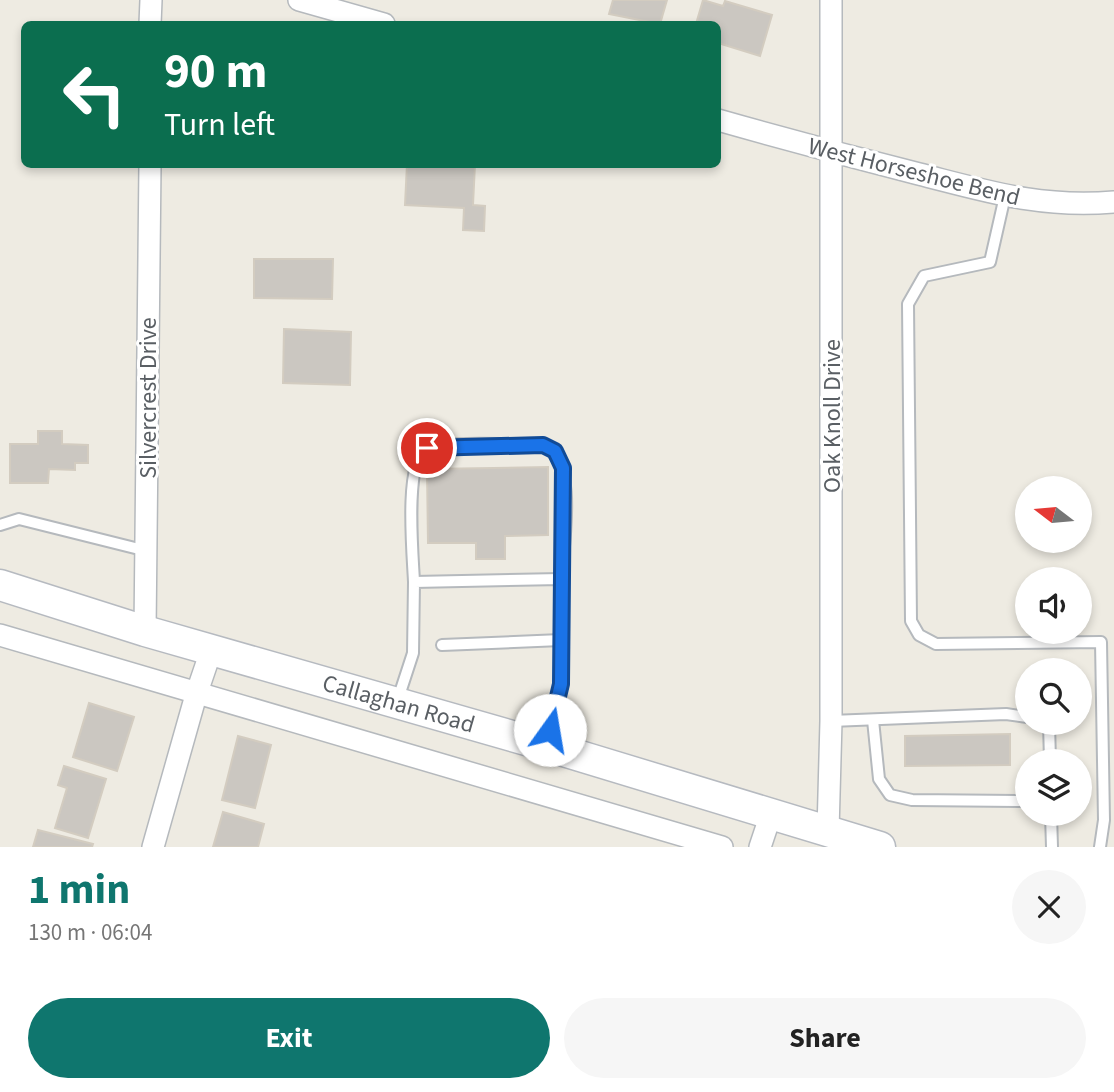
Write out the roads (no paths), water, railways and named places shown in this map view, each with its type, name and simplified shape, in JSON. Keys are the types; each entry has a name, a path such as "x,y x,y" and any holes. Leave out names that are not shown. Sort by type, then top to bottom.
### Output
{"main road":[{"name":"Callaghan Road","path":"0,586 145,631 547,746 880,847"}],"street":[{"path":"150,21 151,0"},
{"path":"299,0 373,21"},
{"name":"Oak Knoll Drive","path":"828,831 831,722 831,0"},
{"name":"West Horseshoe Bend","path":"721,121 1005,196 1071,206 1114,202"},
{"name":"Silvercrest Drive","path":"145,631 150,168"},
{"name":"Callaghan Road","path":"0,635 196,695 722,847"},
{"path":"153,847 212,648"},
{"path":"761,847 771,814"}],"lane":[{"path":"1005,196 990,262 923,276 908,303 911,621 919,635 936,644 1101,642 1104,820 1100,847"},
{"path":"397,702 413,653 414,582 411,524 415,472 421,454 427,448 453,445 543,445 555,451 563,468 565,501 561,579 561,684 547,746"},
{"path":"0,524 19,519 147,551"},
{"path":"414,582 561,579"},
{"path":"442,645 561,640"},
{"path":"831,722 1015,715"},
{"path":"873,720 879,779 890,795 912,800 1015,801"},
{"path":"1051,826 1052,847"}]}
